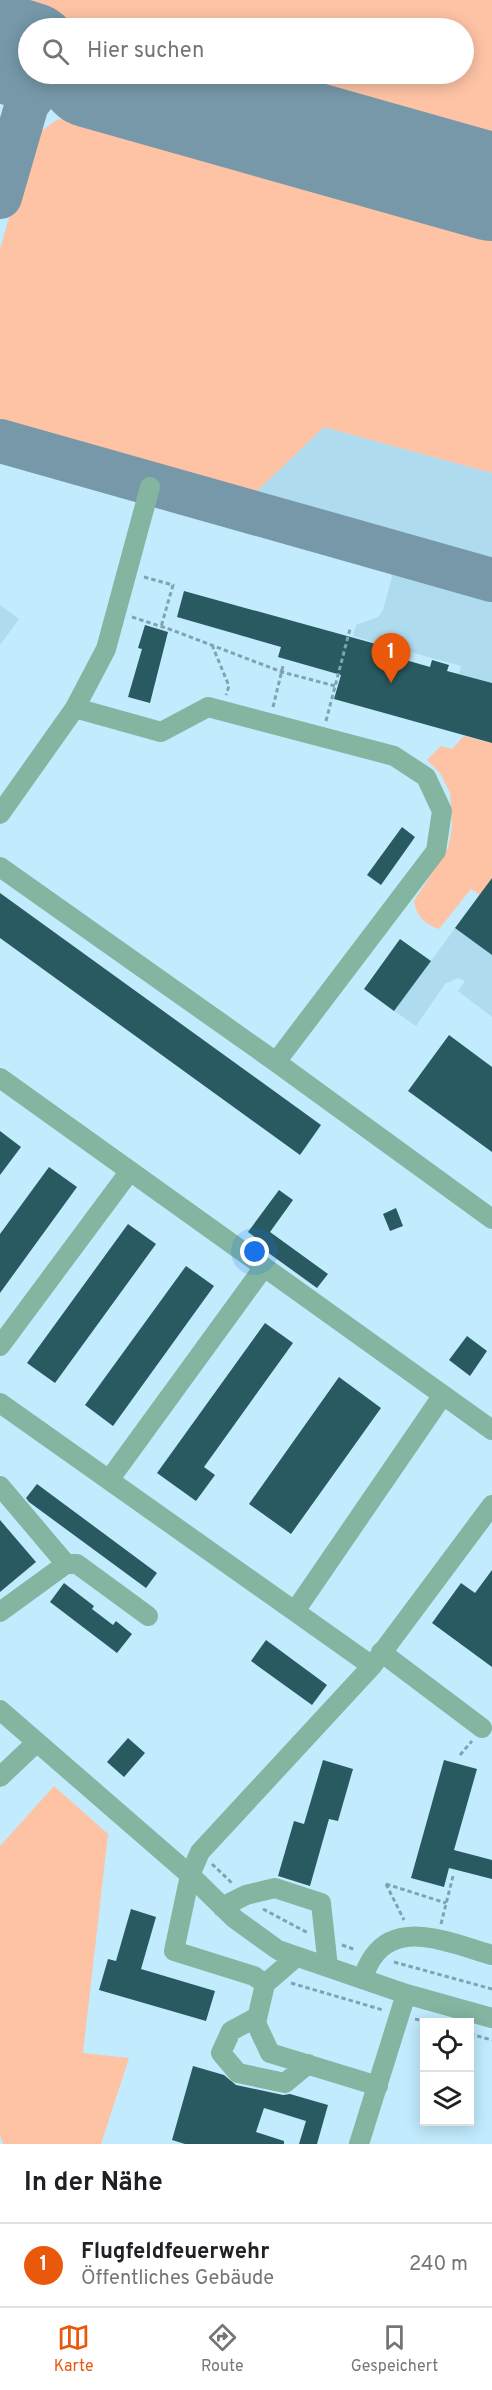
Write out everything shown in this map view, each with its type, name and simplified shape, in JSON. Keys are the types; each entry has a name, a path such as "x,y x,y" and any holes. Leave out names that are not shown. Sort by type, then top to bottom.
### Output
{"lane":[{"path":"0,814 75,708 106,649 150,488"},
{"path":"75,708 161,732 208,707 394,756 426,777 442,811 436,851 276,1062"},
{"path":"0,867 276,1062 492,1219"},
{"path":"0,1078 492,1430"},
{"path":"0,1346 130,1171"},
{"path":"109,1480 264,1267"},
{"path":"295,1611 443,1395"},
{"path":"0,1403 295,1611 376,1659 482,1728"},
{"path":"0,1486 66,1564"},
{"path":"269,1981 174,1951 190,1875 200,1852 376,1659 492,1505"},
{"path":"0,1612 66,1564 77,1564 148,1616"},
{"path":"0,1710 9,1726 37,1742 190,1875 235,1919 278,1950 295,1958 406,1994 492,2018"},
{"path":"0,1777 37,1742"},
{"path":"222,1907 246,1895 275,1888 321,1903 328,1967"},
{"path":"362,1979 373,1956 393,1939 411,1935 492,1955"},
{"path":"295,1958 269,1981 257,2017 256,2023 270,2053 378,2086"},
{"path":"359,2144 406,1994"},
{"path":"257,2017 231,2031 221,2053 238,2073 285,2083 308,2064"}],"path":[{"path":"127,572 173,585 162,627"},
{"path":"116,612 282,672 335,686"},
{"path":"321,737 350,629"},
{"path":"212,645 229,686 222,711"},
{"path":"269,723 283,666"},
{"path":"437,1940 453,1876"},
{"path":"411,1935 386,1884 446,1903"},
{"path":"269,1981 420,2020"},
{"path":"474,2035 492,2040"}],"shaded area":[{"path":"0,0 492,0 492,146 274,84 474,84 474,18 46,18 0,5"},
{"path":"72,114 89,114 492,227 492,473 324,427 252,496 0,423 0,249 29,148 40,132 55,121"},
{"path":"324,427 492,473 492,562 252,496"},
{"path":"388,565 492,595 492,683 459,674 461,666 353,636 356,625 378,617 383,610 392,577"},
{"path":"0,605 19,619 0,645"},
{"path":"464,736 492,743 492,878 480,895 471,889 439,929 422,918 414,901 448,848 452,827 450,793 440,773 427,760 441,746 452,749"},
{"path":"492,878 492,1017 458,991 465,981 458,978 445,984 416,1026 394,1011"},
{"path":"54,1786 108,1834 83,2053 129,2058 101,2144 3,2144 0,2135 0,1846"}],"building":[{"path":"184,591 376,644 374,651 430,667 432,660 449,665 447,671 492,683 492,743 334,699 341,675 278,657 281,647 177,617"},
{"path":"145,625 168,632 150,703 128,697 142,649 138,648"},
{"path":"402,827 415,837 381,885 367,875"},
{"path":"492,878 492,955 455,928"},
{"path":"0,893 321,1125 300,1155 0,938"},
{"path":"400,939 431,961 394,1011 364,989"},
{"path":"449,1035 492,1067 492,1152 408,1091"},
{"path":"0,1131 21,1147 0,1175"},
{"path":"49,1167 77,1187 0,1293 0,1234"},
{"path":"279,1190 293,1200 270,1232 328,1274 317,1288 263,1249 266,1245 248,1232"},
{"path":"396,1208 403,1226 390,1231 383,1214"},
{"path":"128,1224 156,1244 55,1383 27,1363"},
{"path":"186,1266 214,1286 113,1426 85,1405"},
{"path":"265,1323 293,1343 204,1467 215,1475 196,1501 157,1473"},
{"path":"467,1336 487,1351 470,1376 449,1360"},
{"path":"339,1377 381,1408 291,1534 249,1504"},
{"path":"37,1484 157,1573 146,1588 29,1502 26,1498"},
{"path":"0,1520 36,1562 0,1592"},
{"path":"492,1570 492,1667 432,1623 461,1583 475,1593"},
{"path":"64,1583 94,1606 92,1609 113,1625 116,1621 132,1634 117,1653 50,1602"},
{"path":"266,1640 327,1685 312,1705 251,1661"},
{"path":"128,1738 145,1753 124,1777 107,1762"},
{"path":"323,1760 353,1769 338,1821 329,1819 310,1886 278,1876 294,1821 304,1824"},
{"path":"444,1760 477,1769 454,1850 492,1860 492,1879 449,1868 444,1887 411,1878"},
{"path":"131,1909 156,1917 141,1969 215,1991 206,2021 99,1990 108,1959 116,1961"},
{"path":"193,2066 224,2075 236,2085 283,2095 290,2094 328,2105 317,2144 299,2144 306,2121 264,2108 256,2132 284,2141 284,2144 185,2144 172,2140"}],"taxiway":[{"path":"0,51 18,68"},
{"path":"24,84 27,104"},
{"path":"0,197 27,104 42,84"},
{"path":"0,441 492,580"}],"runway":[{"path":"0,47 18,53"},
{"path":"127,84 492,187"}],"place":[{"name":"Flugfeldfeuerwehr","path":"391,683"}]}
